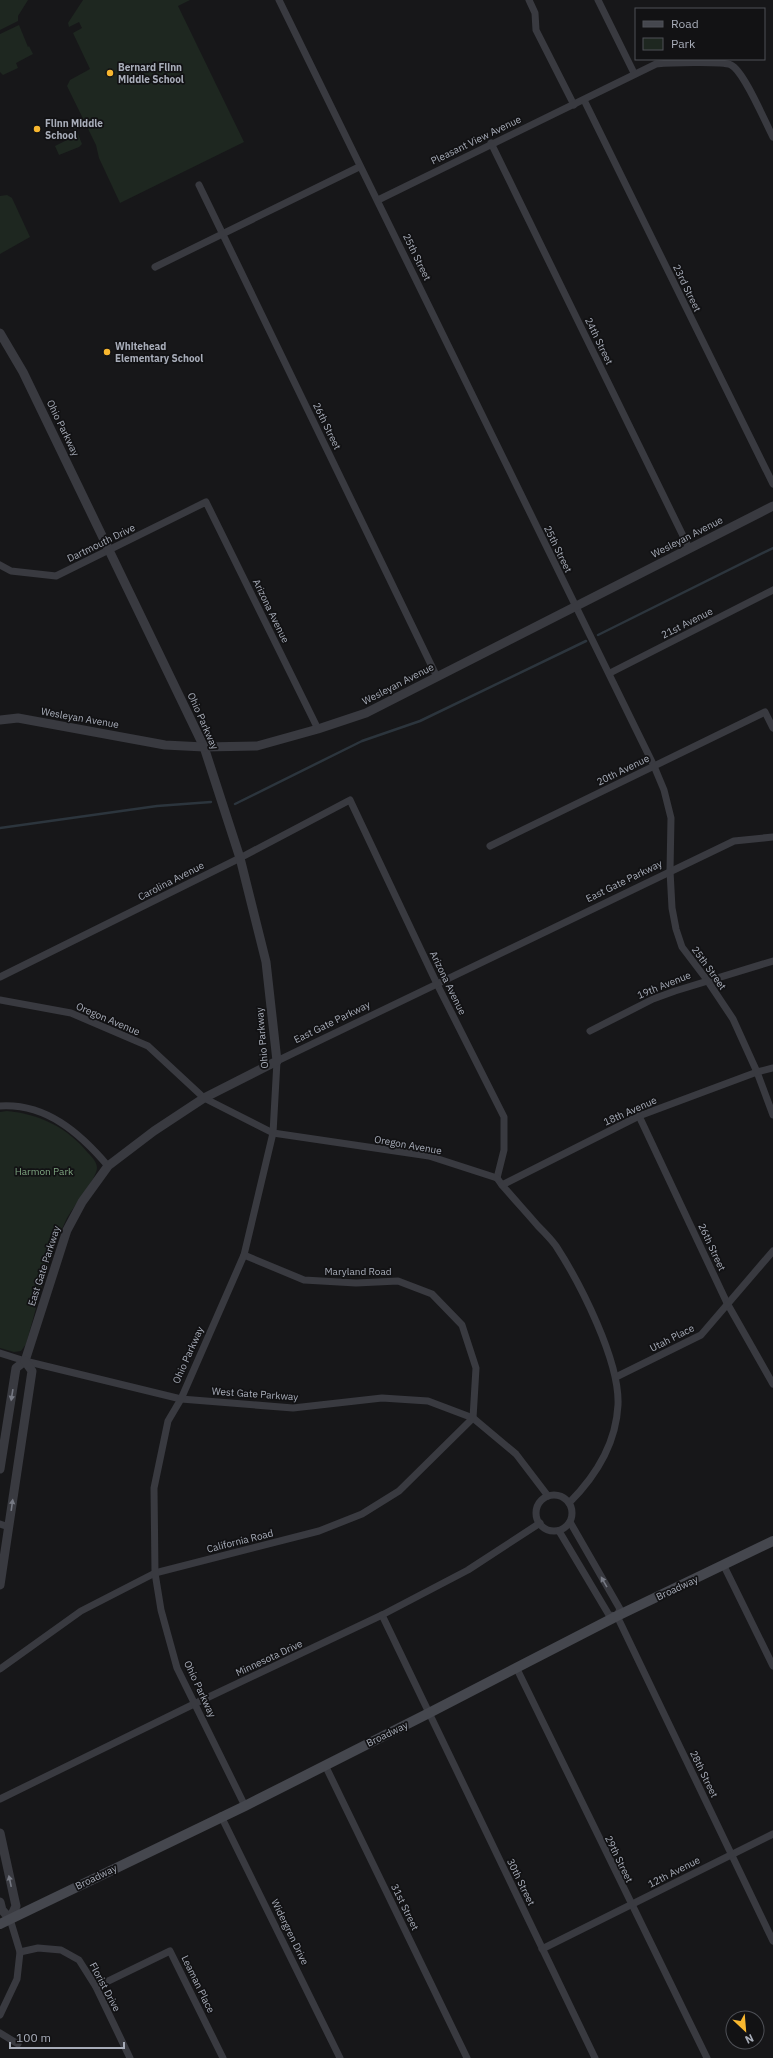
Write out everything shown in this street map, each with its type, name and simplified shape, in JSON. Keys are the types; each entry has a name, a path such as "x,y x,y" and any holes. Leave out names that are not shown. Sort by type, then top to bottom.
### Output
{"main road":[{"name":"Broadway","path":"0,1924 221,1816 245,1806 325,1764 429,1714 617,1616 724,1566 773,1541"}],"street":[{"name":"25th Street","path":"279,0 359,167 378,200 575,606 610,673 654,766 664,790 671,818 670,871 672,908 676,929 682,947 707,980 733,1019 757,1072 773,1115"},
{"path":"529,0 535,13 536,30 574,105"},
{"path":"598,0 634,73"},
{"name":"Pleasant View Avenue","path":"378,200 574,105 634,73 656,64 676,62 730,64 740,73 773,137"},
{"name":"23rd Street","path":"584,100 773,484"},
{"name":"24th Street","path":"491,144 689,548"},
{"path":"155,267 359,167"},
{"name":"26th Street","path":"199,185 437,677"},
{"name":"Ohio Parkway","path":"0,333 23,372 204,747 240,858 266,962 276,1061 273,1133 244,1256 181,1399 168,1421 154,1488 155,1573 161,1610 177,1668 245,1806"},
{"name":"Dartmouth Drive","path":"0,565 11,571 56,576 110,551 206,502"},
{"name":"Arizona Avenue","path":"206,502 318,729"},
{"name":"Wesleyan Avenue","path":"0,720 18,718 165,745 204,747 257,746 318,729 366,713 773,506"},
{"name":"21st Avenue","path":"610,673 773,590"},
{"name":"20th Avenue","path":"490,846 765,712 773,728"},
{"name":"Arizona Avenue","path":"350,800 437,984 504,1117 504,1150 497,1178"},
{"name":"Carolina Avenue","path":"0,977 240,858 350,800"},
{"name":"East Gate Parkway","path":"0,1465 16,1368 25,1361 67,1230 82,1202 108,1166 154,1131 204,1098 276,1061 734,841 773,837"},
{"name":"19th Avenue","path":"590,1031 653,999 707,980 773,961"},
{"name":"Oregon Avenue","path":"0,1000 71,1013 148,1046 204,1098 273,1133 429,1156 497,1178"},
{"name":"18th Avenue","path":"502,1185 640,1116 757,1072 773,1068"},
{"path":"0,1106 30,1108 57,1120 81,1138 108,1166"},
{"name":"26th Street","path":"640,1116 727,1303 773,1384"},
{"path":"497,1178 556,1245 595,1318 616,1377 618,1405 608,1448 600,1466 586,1486 569,1503"},
{"name":"Utah Place","path":"616,1377 701,1335 773,1251"},
{"name":"Maryland Road","path":"244,1256 304,1280 356,1283 398,1281 432,1294 462,1325 465,1332 476,1368 473,1418"},
{"name":"West Gate Parkway","path":"0,1353 25,1361 181,1399 293,1408 382,1398 428,1401 473,1418 516,1454 548,1496"},
{"path":"0,1585 4,1526 32,1371 25,1361"},
{"name":"California Road","path":"0,1669 81,1611 155,1573 319,1531 362,1514 399,1491 473,1418"},
{"path":"548,1496 560,1496 569,1503 573,1512 570,1522 559,1530 549,1530 540,1524 536,1513 537,1508 548,1496"},
{"path":"559,1530 609,1615 617,1616 620,1609 570,1522"},
{"name":"Minnesota Drive","path":"0,1799 194,1704 382,1616 468,1570 540,1524"},
{"path":"724,1566 773,1666"},
{"name":"30th Street","path":"382,1616 595,2058"},
{"name":"28th Street","path":"617,1616 773,1941"},
{"name":"29th Street","path":"516,1668 630,1905 707,2058"},
{"name":"31st Street","path":"325,1764 467,2058"},
{"name":"Widergren Drive","path":"221,1816 340,2058"},
{"path":"0,1832 16,1906 10,1919"},
{"name":"12th Avenue","path":"542,1949 773,1834"},
{"path":"0,1902 2,1910 10,1919 20,1952 17,1979 0,2015"},
{"name":"Florist Drive","path":"20,1952 38,1948 61,1950 79,1960 96,1987 130,2058"},
{"name":"Leaman Place","path":"96,1987 170,1950 223,2058"},
{"path":"0,2033 18,2044"}],"green space":[{"path":"0,0 28,0 18,16 18,21 0,30"},
{"path":"83,0 190,0 178,6 244,142 120,203 99,158 96,145 67,86 70,80 90,69 73,33 82,28 79,22 69,27 68,23"},
{"path":"19,25 28,47 29,46 33,54 16,63 18,68 3,75 0,72 0,34"},
{"path":"73,122 82,144 79,147 59,155 55,146 77,135 71,123"},
{"path":"7,195 12,198 30,237 0,254 0,196"},
{"name":"Harmon Park","path":"7,1111 30,1115 52,1123 62,1129 80,1144 91,1156 97,1166 93,1179 66,1220 53,1250 26,1344 21,1351 14,1352 0,1348 0,1112"}],"waterway":[{"path":"598,635 773,548"},
{"path":"235,804 362,741 420,721 586,641"},
{"path":"0,828 157,806 211,802"}],"place":[{"name":"Bernard Flinn Middle School","path":"110,73"},
{"name":"Flinn Middle School","path":"37,129"},
{"name":"Whitehead Elementary School","path":"107,352"}]}
